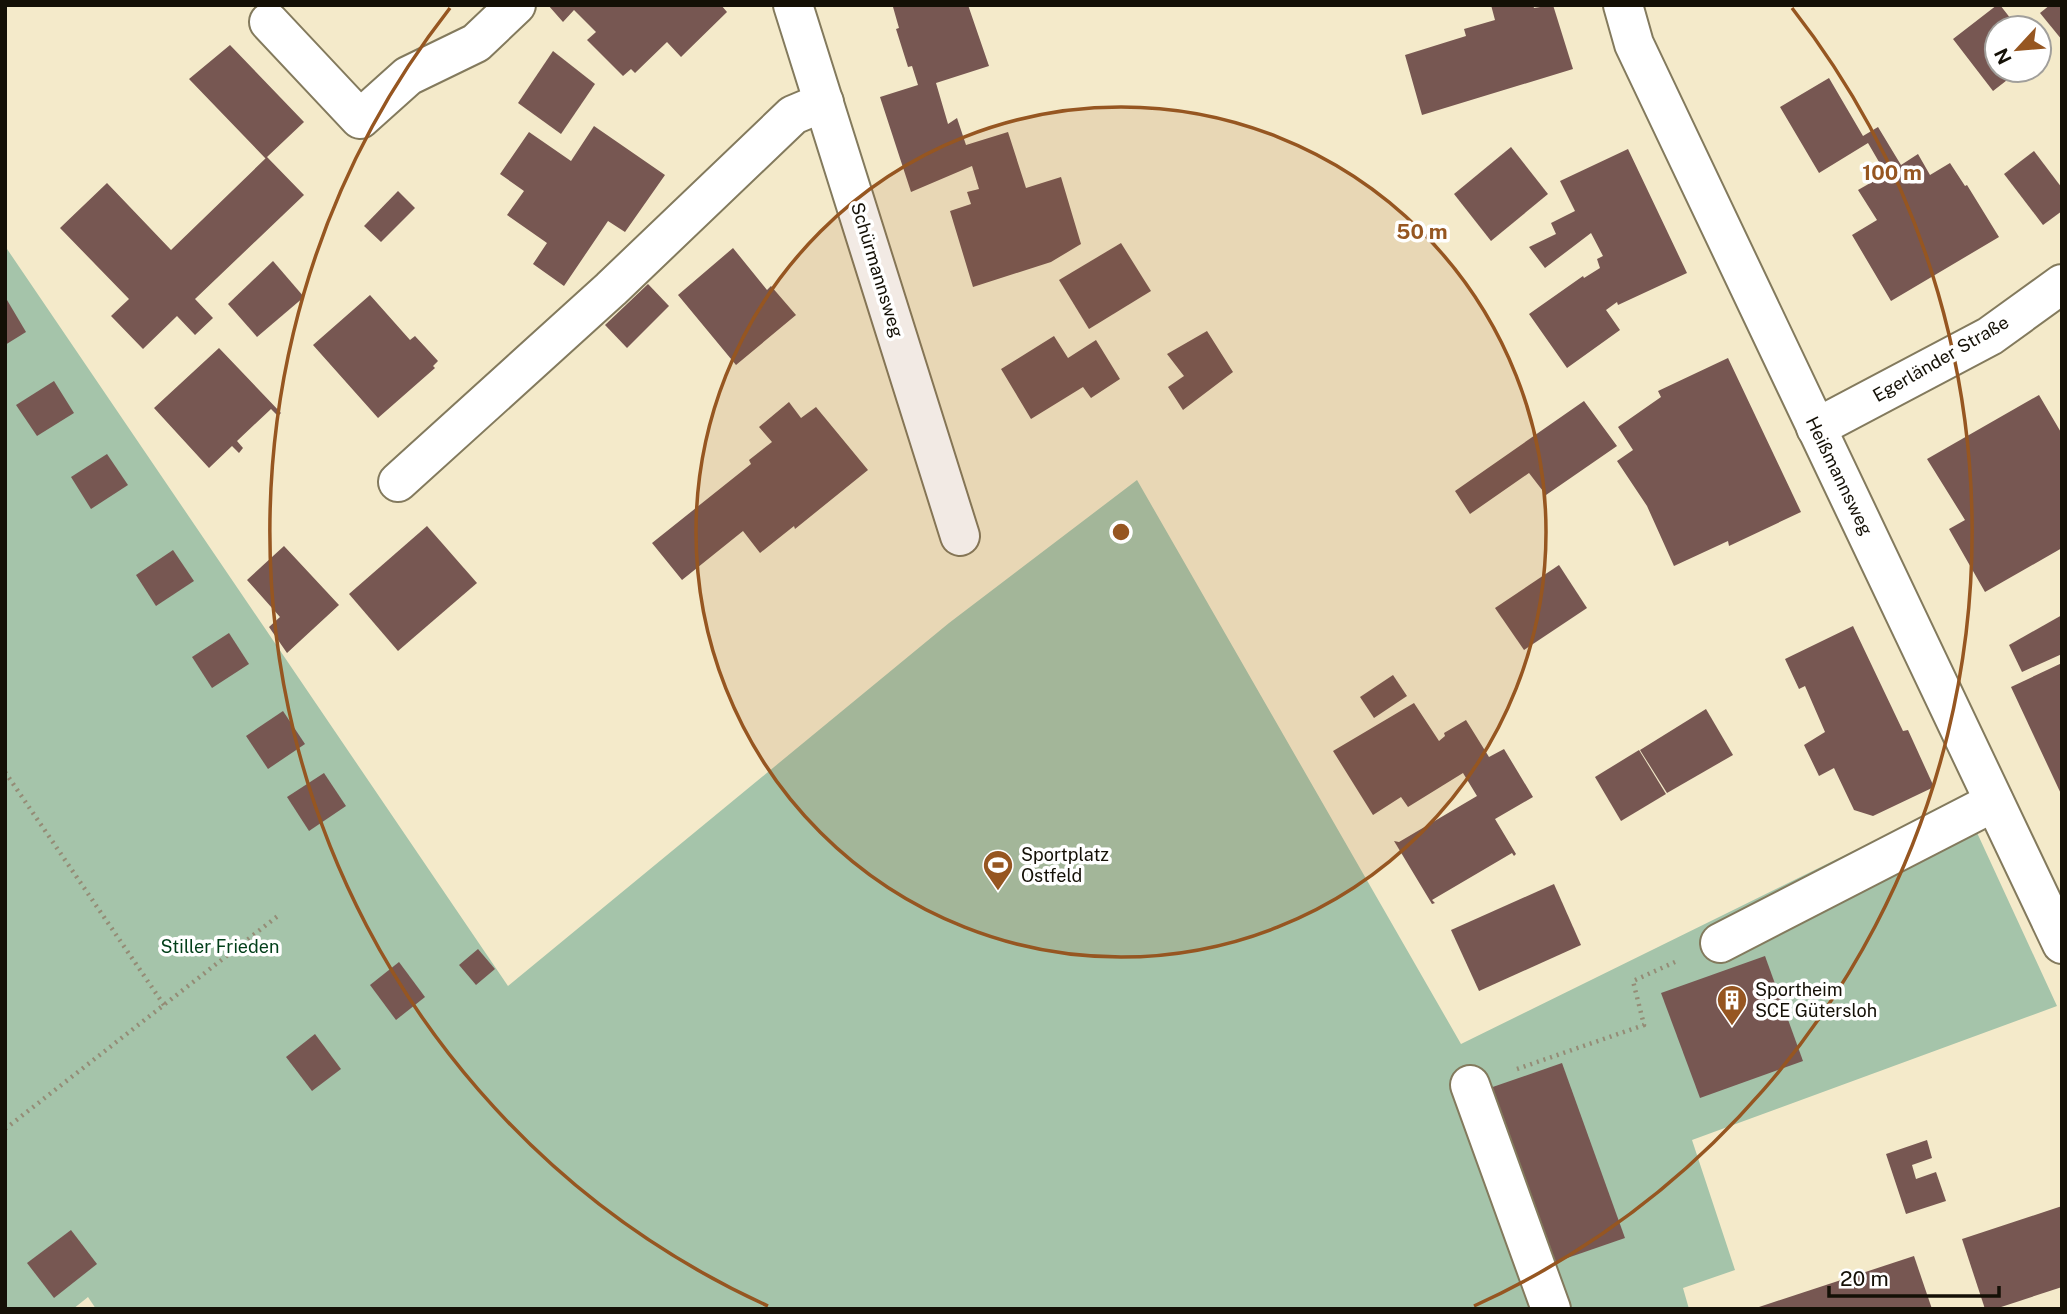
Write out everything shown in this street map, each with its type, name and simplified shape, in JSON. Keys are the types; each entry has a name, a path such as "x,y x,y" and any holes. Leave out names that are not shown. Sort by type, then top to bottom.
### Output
{"street":[{"path":"269,22 360,118 408,76 476,43 516,5"},
{"name":"Schürmannsweg","path":"793,5 960,536"},
{"name":"Heißmannsweg","path":"1623,5 1634,44 2062,944"},
{"path":"398,482 611,289 793,115 824,102"},
{"name":"Egerländer Straße","path":"1816,428 1990,336 2062,284"},
{"path":"1720,943 1994,802"},
{"path":"1470,1085 1551,1309"}],"path":[{"path":"5,772 164,1005"},
{"path":"5,1129 279,915"},
{"path":"1470,1085 1644,1025 1633,981"}],"green space":[{"name":"Sportplatz Ostfeld","path":"5,246 508,986 949,623 1137,480 1461,1044 1961,798 2057,1006 1692,1140 1735,1270 1683,1288 1689,1309 96,1309 88,1297 73,1309 5,1309"}],"building":[{"path":"548,5 721,5 727,12 681,57 667,42 635,73 631,69 623,76 587,40 596,32 574,10 563,22"},
{"path":"968,5 989,66 936,83 948,124 957,118 966,145 1008,132 1026,188 1061,177 1081,244 1051,262 973,287 950,211 971,204 967,192 979,189 972,166 911,192 880,97 918,85 912,66 908,67 896,29 899,28 893,7"},
{"path":"1491,5 1533,5 1534,8 1553,5 1573,69 1422,115 1405,55 1466,36 1464,29 1495,20"},
{"path":"2000,5 2007,14 1985,14"},
{"path":"2050,5 2062,5 2062,40 2053,29 2053,14 2040,13"},
{"path":"1983,16 1983,78 1953,39"},
{"path":"230,45 304,122 267,157 304,195 195,299 213,318 195,335 177,316 143,349 111,316 129,299 60,228 107,183 171,250 265,158 189,79"},
{"path":"553,51 595,84 561,134 518,103"},
{"path":"1829,78 1863,136 1878,127 1901,165 1918,154 1930,175 1950,163 1999,237 1891,301 1852,235 1877,220 1858,190 1886,174 1868,143 1819,173 1780,107"},
{"path":"1988,84 2002,84 1993,91"},
{"path":"594,126 665,175 625,232 608,221 564,286 533,264 547,243 507,215 524,191 500,174 529,132 571,161"},
{"path":"1511,147 1548,194 1491,241 1454,194"},
{"path":"1628,149 1687,273 1618,305 1617,302 1606,310 1620,330 1567,368 1529,314 1583,276 1584,278 1600,268 1597,259 1603,256 1591,233 1545,268 1529,247 1556,234 1551,223 1575,211 1560,181"},
{"path":"2034,151 2062,188 2062,211 2043,225 2004,174"},
{"path":"398,191 415,208 381,242 364,226"},
{"path":"1121,243 1151,291 1089,329 1059,280"},
{"path":"733,248 767,290 771,286 796,315 736,365 678,295"},
{"path":"273,261 304,297 257,337 228,304"},
{"path":"648,284 669,306 627,348 605,325"},
{"path":"370,295 410,340 415,336 438,361 433,366 435,368 378,418 313,345"},
{"path":"7,300 26,332 5,345 5,301"},
{"path":"1207,331 1233,372 1183,410 1168,387 1184,376 1167,354"},
{"path":"1054,336 1068,358 1096,340 1120,379 1091,398 1083,387 1031,419 1001,369"},
{"path":"219,348 281,413 278,416 271,409 237,441 243,448 239,453 232,446 209,468 154,408"},
{"path":"1728,358 1801,512 1729,546 1728,541 1674,566 1647,506 1617,461 1633,450 1618,427 1661,397 1658,391"},
{"path":"54,381 74,413 37,436 16,405"},
{"path":"2039,395 2062,434 2062,548 1985,592 1949,529 1965,520 1927,459"},
{"path":"1584,401 1617,446 1546,495 1529,473 1470,514 1455,491"},
{"path":"789,402 801,418 816,407 868,470 795,529 794,526 760,553 743,531 682,580 652,543 751,464 749,460 772,442 759,427"},
{"path":"107,454 128,485 91,509 71,477"},
{"path":"427,526 477,583 398,651 349,594"},
{"path":"284,546 339,605 287,653 269,627 280,617 247,580"},
{"path":"173,550 194,581 156,606 136,575"},
{"path":"1559,565 1587,608 1524,650 1495,608"},
{"path":"2062,615 2062,654 2022,672 2009,645"},
{"path":"1853,626 1903,731 1908,730 1934,787 1873,816 1854,810 1834,768 1819,776 1804,745 1825,732 1805,686 1799,689 1785,659"},
{"path":"229,633 249,664 212,688 192,657"},
{"path":"2062,663 2062,796 2011,687"},
{"path":"1393,675 1407,696 1374,718 1360,697"},
{"path":"1414,703 1439,741 1445,736 1444,733 1466,720 1489,757 1504,749 1533,797 1495,819 1516,854 1514,856 1512,853 1432,900 1435,903 1432,904 1394,841 1399,842 1477,796 1463,773 1408,807 1401,797 1373,815 1333,751"},
{"path":"1706,709 1733,755 1667,793 1640,750"},
{"path":"283,711 305,744 268,769 246,736"},
{"path":"1639,750 1666,794 1621,821 1595,777"},
{"path":"324,773 346,806 309,831 287,797"},
{"path":"1554,884 1581,945 1479,991 1451,930"},
{"path":"478,949 495,969 476,985 459,965"},
{"name":"Sportheim SCE Gütersloh","path":"1765,956 1803,1061 1700,1098 1661,993"},
{"path":"399,962 425,997 396,1020 370,985"},
{"path":"315,1034 341,1069 312,1091 286,1057"},
{"path":"1562,1063 1625,1238 1547,1265 1484,1090"},
{"path":"1927,1140 1932,1158 1912,1165 1916,1179 1936,1172 1946,1201 1906,1214 1886,1154"},
{"path":"2062,1206 2062,1287 1995,1309 1985,1309 1962,1239"},
{"path":"71,1230 97,1264 54,1298 27,1263"},
{"path":"1914,1256 1932,1309 1756,1309 1756,1308"}],"place":[{"name":"Sportplatz Ostfeld","path":"998,892"},
{"name":"Sportheim SCE Gütersloh","path":"1732,1027"}],"park label":[{"name":"Stiller Frieden","path":"220,947"}]}
